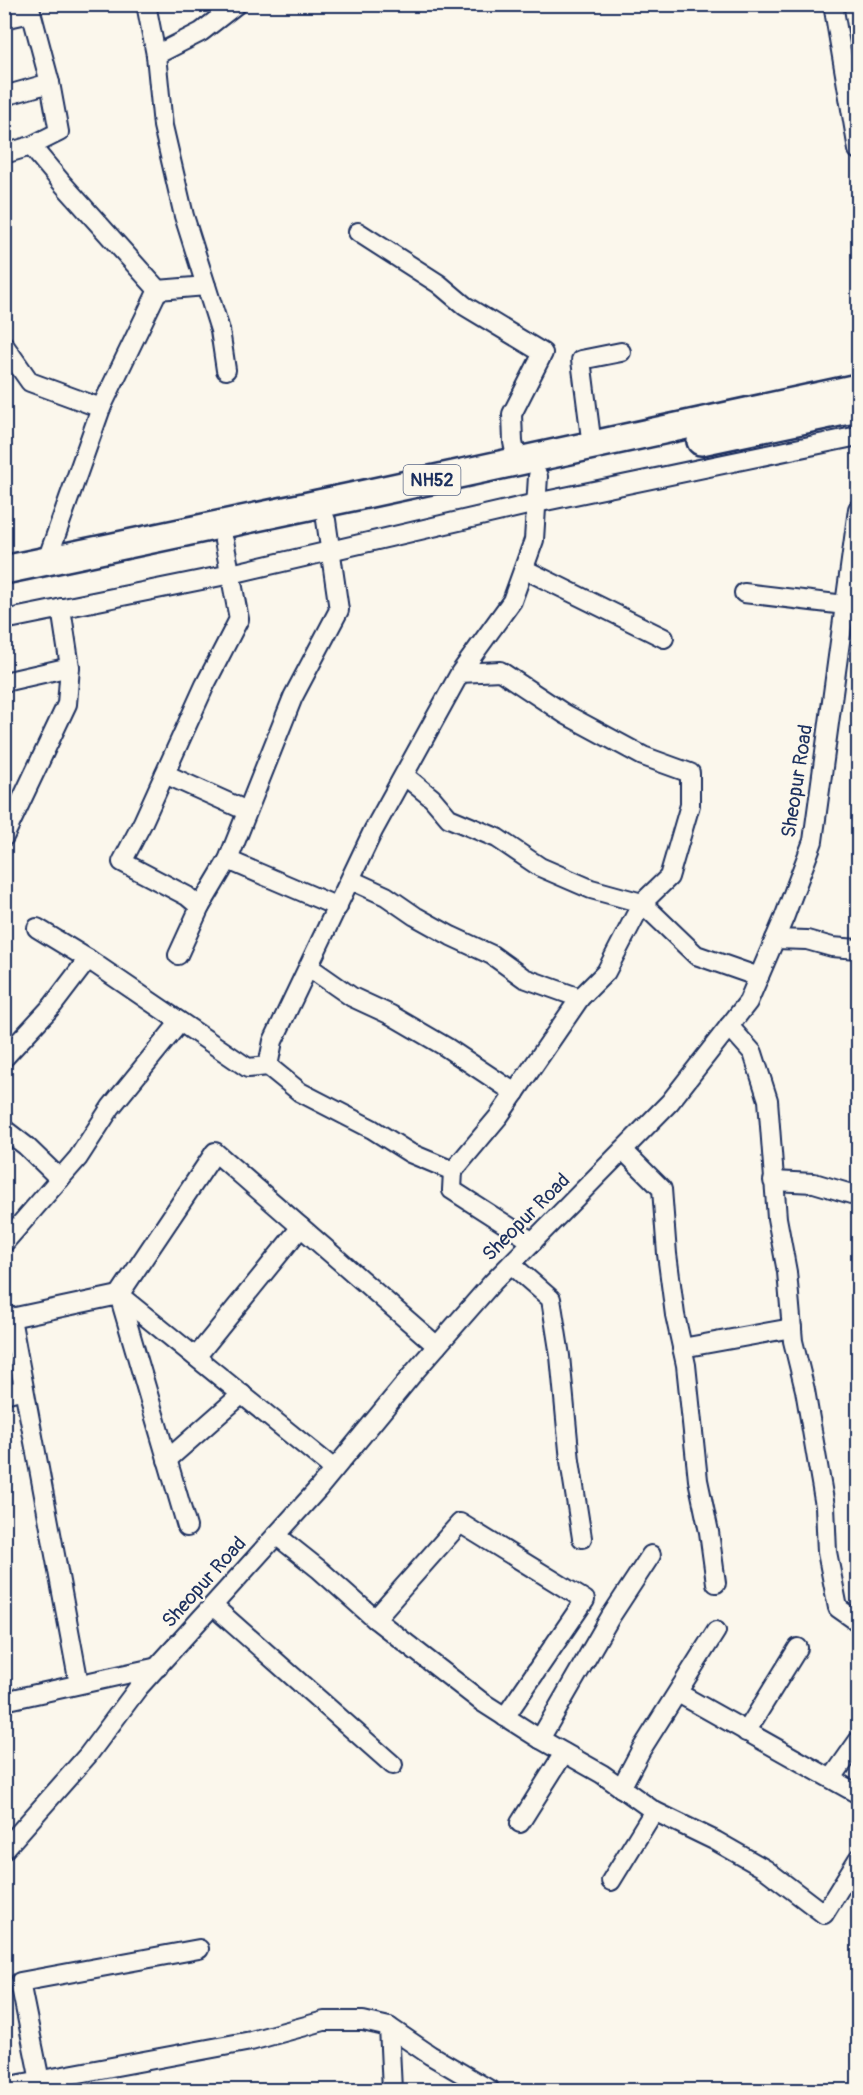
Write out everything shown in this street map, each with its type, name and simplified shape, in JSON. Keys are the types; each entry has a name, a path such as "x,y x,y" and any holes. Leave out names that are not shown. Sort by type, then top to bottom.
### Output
{"highway":[{"name":"NH52","path":"4,589 326,520 528,469 592,446 858,388"},
{"name":"NH52","path":"4,570 47,560 858,408"}],"street":[{"path":"146,4 156,55 163,126 184,216 220,330 226,370"},
{"path":"156,55 201,32 237,4"},
{"path":"833,4 858,150"},
{"path":"4,19 30,9 50,83 59,132 31,146 4,154"},
{"path":"4,96 50,83"},
{"path":"31,146 158,290"},
{"path":"268,1066 273,1041 373,831 460,674 512,601 534,540 536,503 528,469 513,442 512,414 543,353 465,306 439,284 358,232"},
{"path":"158,290 206,286"},
{"path":"47,560 101,408 158,290"},
{"path":"4,345 30,382 101,408"},
{"path":"592,446 581,360 621,352"},
{"path":"4,620 231,574 536,503 858,436"},
{"name":"Sheopur Road","path":"4,1850 88,1755 138,1688 334,1469 437,1346 511,1264 670,1102 748,1002 813,841 849,616 858,509"},
{"path":"178,955 200,907 228,860 292,697 339,610 326,520"},
{"path":"200,907 187,896 122,862 205,685 239,619 224,541"},
{"path":"524,569 664,638"},
{"path":"744,593 849,616"},
{"path":"4,837 67,704 70,667 61,608"},
{"path":"4,682 70,667"},
{"path":"460,674 500,671 565,714 643,756 690,773 690,806 669,877 642,903 606,972 580,998 499,1116 453,1171 452,1190 533,1242"},
{"path":"165,774 247,811"},
{"path":"405,776 432,798 449,818 497,838 540,867 591,889 642,903 696,955 759,977"},
{"path":"228,860 338,907"},
{"path":"351,880 386,896 415,916 451,936 492,955 524,978 580,998"},
{"path":"37,928 88,959 248,1068 268,1066 300,1092 372,1129 410,1152 453,1171"},
{"path":"775,939 807,940 831,947 858,949"},
{"path":"4,1058 53,1005 88,959"},
{"path":"309,967 352,997 391,1015 446,1047 515,1093"},
{"path":"4,1243 78,1158 111,1107 180,1022"},
{"path":"729,1026 753,1053 768,1100 777,1218 787,1272 792,1328 825,1506 827,1552 838,1608 858,1622"},
{"path":"4,1129 26,1146 60,1179"},
{"path":"623,1150 662,1189 675,1315 687,1376 698,1480 709,1532 716,1583"},
{"path":"79,1684 8,1315 119,1295 215,1152 437,1346"},
{"path":"773,1181 814,1184 858,1196"},
{"path":"196,1357 301,1227"},
{"path":"511,1264 550,1299 560,1356 568,1440 582,1538"},
{"path":"119,1295 334,1469"},
{"path":"119,1295 187,1527"},
{"path":"682,1348 792,1328"},
{"path":"4,1394 24,1389"},
{"path":"167,1460 242,1394"},
{"path":"375,1619 460,1523 585,1600 505,1717"},
{"path":"276,1535 436,1668 505,1717 602,1774 654,1811 716,1841 765,1869 824,1914 858,1859"},
{"path":"540,1739 611,1616 651,1555"},
{"path":"213,1606 393,1765"},
{"path":"621,1788 641,1750 716,1631"},
{"path":"746,1732 798,1648"},
{"path":"4,1701 158,1667"},
{"path":"678,1693 858,1794"},
{"path":"832,1778 858,1741"},
{"path":"520,1823 564,1753"},
{"path":"611,1881 654,1811"},
{"path":"40,2081 20,1982 199,1949"},
{"path":"4,2087 251,2041 324,2021 363,2020 389,2027 490,2091"},
{"path":"389,2027 392,2091"}]}
